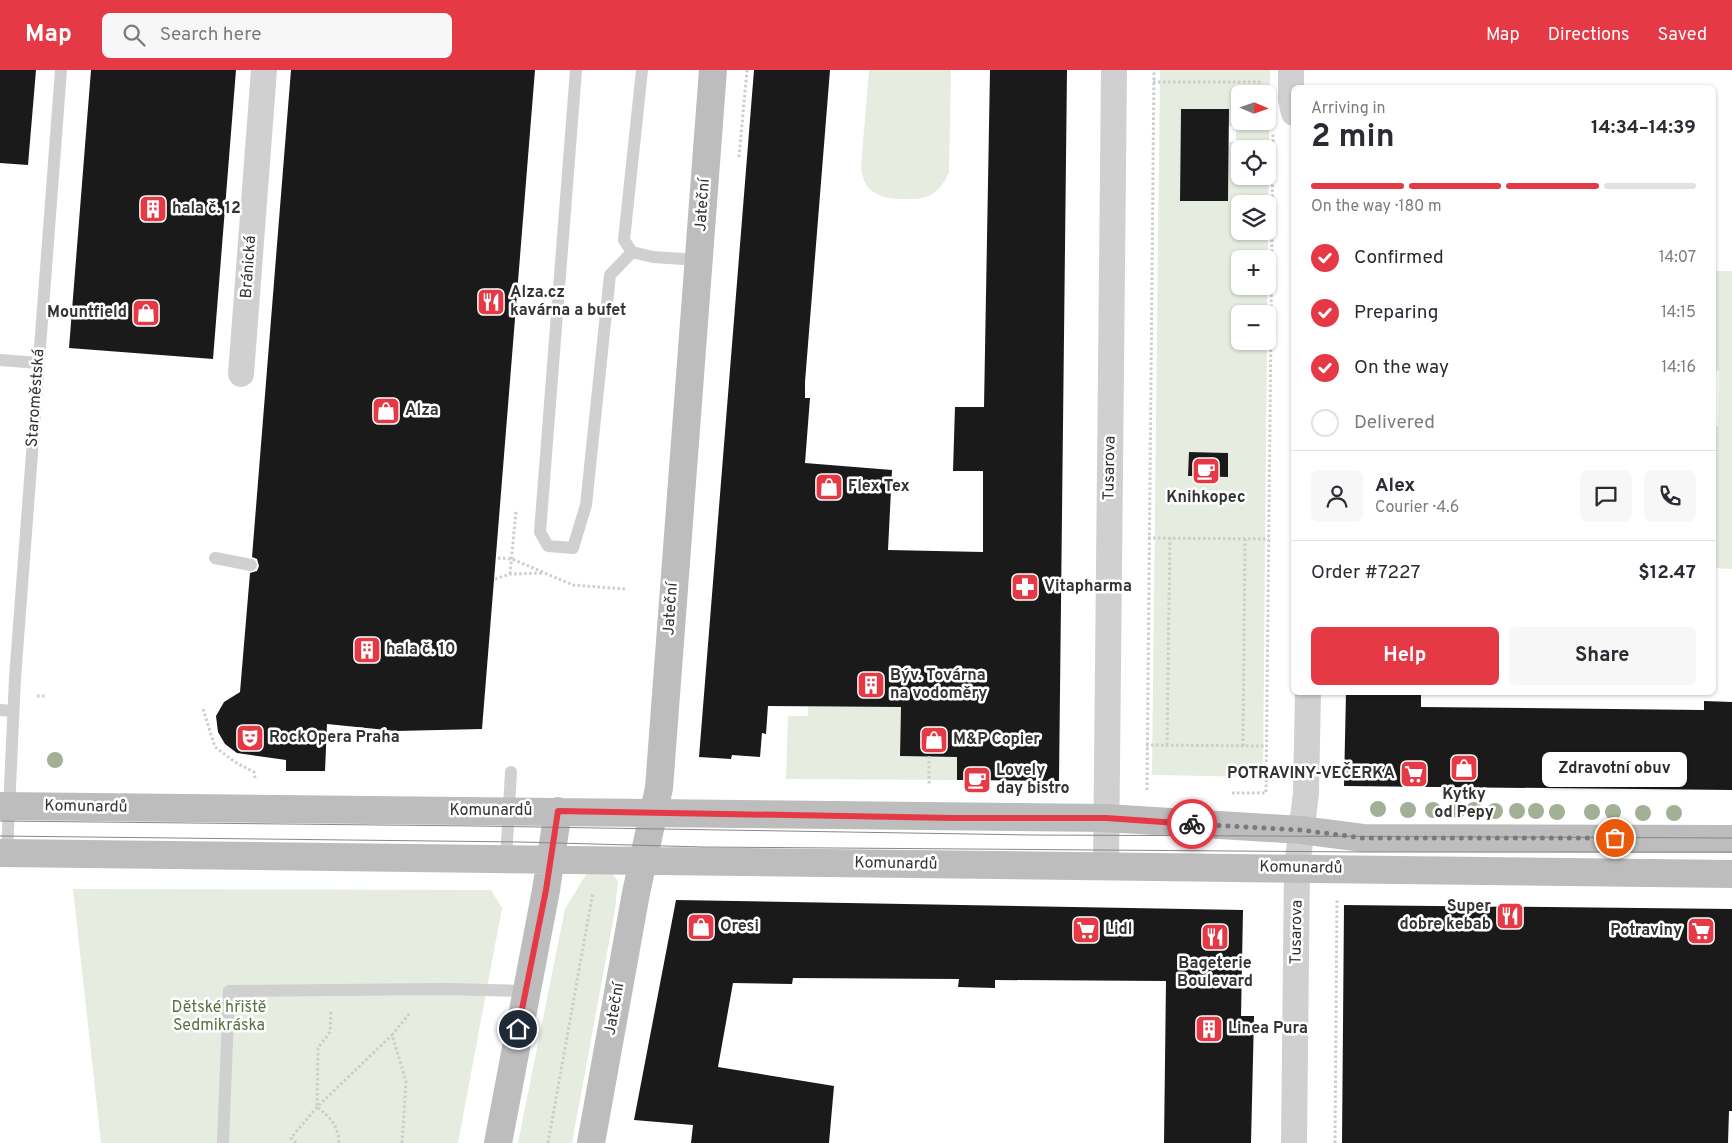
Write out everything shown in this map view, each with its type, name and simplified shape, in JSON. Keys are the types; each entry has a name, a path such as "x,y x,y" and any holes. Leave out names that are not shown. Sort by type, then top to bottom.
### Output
{"street":[{"name":"Bránická","path":"241,374 264,70"},
{"name":"Jateční","path":"591,1143 658,788 713,70"},
{"name":"Tusarova","path":"1106,866 1114,70"},
{"path":"1281,76 1291,100 1283,119"},
{"name":"Tusarova","path":"1294,1143 1298,868 1306,793 1308,695"},
{"name":"Komunardů","path":"4,806 1106,818 1301,830 1363,838 1732,838"},
{"path":"498,1143 558,811"},
{"name":"Komunardů","path":"4,853 1732,874"}],"lane":[{"name":"Staroměstská","path":"4,853 4,806 12,727 61,70"},
{"path":"576,70 540,532 548,546 574,548 586,505 610,275 632,252"},
{"path":"642,70 624,240 632,252 653,257 699,260"},
{"path":"0,360 39,363"},
{"path":"215,558 251,565"},
{"path":"0,710 13,711"},
{"path":"506,859 511,772"},
{"path":"223,1143 229,991 429,989 525,991"}],"path":[{"path":"1154,70 1146,745 1147,793 1156,793"},
{"path":"1153,82 1281,76"},
{"path":"1231,793 1266,793 1269,539 1283,119"},
{"path":"1148,538 1269,539"},
{"path":"1167,745 1170,538"},
{"path":"1243,746 1245,539"},
{"path":"498,558 512,559 573,585 625,589"},
{"path":"496,579 510,574 547,573"},
{"path":"203,709 215,747 235,762 254,772 255,784"},
{"path":"1146,745 1266,746"},
{"path":"929,756 929,780"},
{"path":"548,1143 593,892"},
{"path":"1335,1143 1337,893"},
{"path":"296,1143 291,1138 317,1107 392,1035 429,989"},
{"path":"317,1107 318,1048 330,1032 331,990"},
{"path":"392,1035 406,1081 402,1143"},
{"path":"317,1107 332,1118 339,1133 339,1143"}],"green space":[{"path":"869,70 951,70 949,172 942,185 930,195 912,199 885,197 873,192 865,182 861,167"},
{"path":"1160,70 1270,70 1270,85 1231,85 1231,126 1229,126 1229,109 1181,109 1180,201 1228,201 1229,142 1231,142 1231,185 1269,185 1269,195 1231,195 1231,240 1268,240 1268,250 1231,250 1231,295 1267,295 1267,305 1231,305 1231,350 1267,350 1263,777 1152,775","holes":["1189,452 1228,453 1228,477 1189,477"]},
{"path":"1236,130 1269,130 1269,140 1236,140"},
{"path":"1716,271 1732,271 1732,569 1716,568 1716,426 1718,426 1719,371 1716,371"},
{"path":"808,707 901,707 900,756 957,757 957,780 786,779 788,716 808,716"},
{"path":"588,871 610,871 618,881 615,910 572,1143 518,1143 565,909"},
{"name":"Dětské hřiště Sedmikráska","path":"73,889 491,890 502,908 458,1143 101,1143"}],"building":[{"path":"0,70 36,70 28,165 0,163"},
{"name":"hala č. 12","path":"91,70 236,70 213,359 69,348"},
{"name":"Alza","path":"291,70 535,70 482,729 396,731 327,724 325,771 286,771 286,760 237,753 225,744 218,732 216,716 224,702 240,692 250,573 257,571 259,566 257,559 252,557"},
{"path":"754,70 830,70 805,382 805,398 810,398 805,463 892,470 888,550 983,552 983,471 953,471 955,407 984,407 990,70 1067,70 1059,781 957,780 957,757 900,756 901,707 768,706 766,734 762,733 760,757 732,755 731,759 699,757"},
{"path":"1181,109 1229,109 1228,201 1180,201"},
{"path":"1189,452 1228,453 1228,477 1188,476"},
{"path":"1346,695 1421,695 1421,707 1704,710 1704,701 1732,702 1732,790 1344,786"},
{"name":"Linea Pura","path":"676,900 1243,910 1241,1016 1254,1016 1251,1143 1164,1143 1166,981 995,980 995,988 958,987 959,979 793,978 792,984 733,983 718,1067 834,1086 829,1143 691,1143 693,1125 634,1120"},
{"path":"1344,905 1732,909 1732,1111 1729,1111 1728,1143 1342,1143"}],"tram line":[{"path":"0,821 1031,835 1732,838"},
{"path":"0,836 521,842 703,847 1363,852 1732,852"}],"way so far":[{"path":"1192,824 1301,830 1363,838 1615,838"}],"place":[{"name":"hala č. 12","path":"153,209"},
{"name":"Alza.cz kavárna a bufet","path":"491,302"},
{"name":"Mountfield","path":"146,313"},
{"name":"Alza","path":"386,411"},
{"name":"Knihkopec","path":"1206,471"},
{"name":"Flex Tex","path":"829,487"},
{"name":"Vitapharma","path":"1025,587"},
{"name":"hala č. 10","path":"367,650"},
{"name":"Býv. Továrna na vodoměry","path":"871,685"},
{"name":"RockOpera Praha","path":"250,738"},
{"name":"M&P Copier","path":"934,740"},
{"name":"Kytky od Pepy","path":"1464,768"},
{"name":"POTRAVINY-VEČERKA","path":"1414,774"},
{"name":"Lovely day bistro","path":"977,780"},
{"name":"Zdravotní obuv","path":"1615,838"},
{"name":"Super dobre kebab","path":"1510,916"},
{"name":"Oresi","path":"701,927"},
{"name":"Lidl","path":"1086,930"},
{"name":"Potraviny","path":"1701,931"},
{"name":"Bageterie Boulevard","path":"1215,937"},
{"name":"Linea Pura","path":"1209,1029"}],"route":[{"path":"518,1029 546,890 558,811 954,818 1106,818 1192,824"}]}
